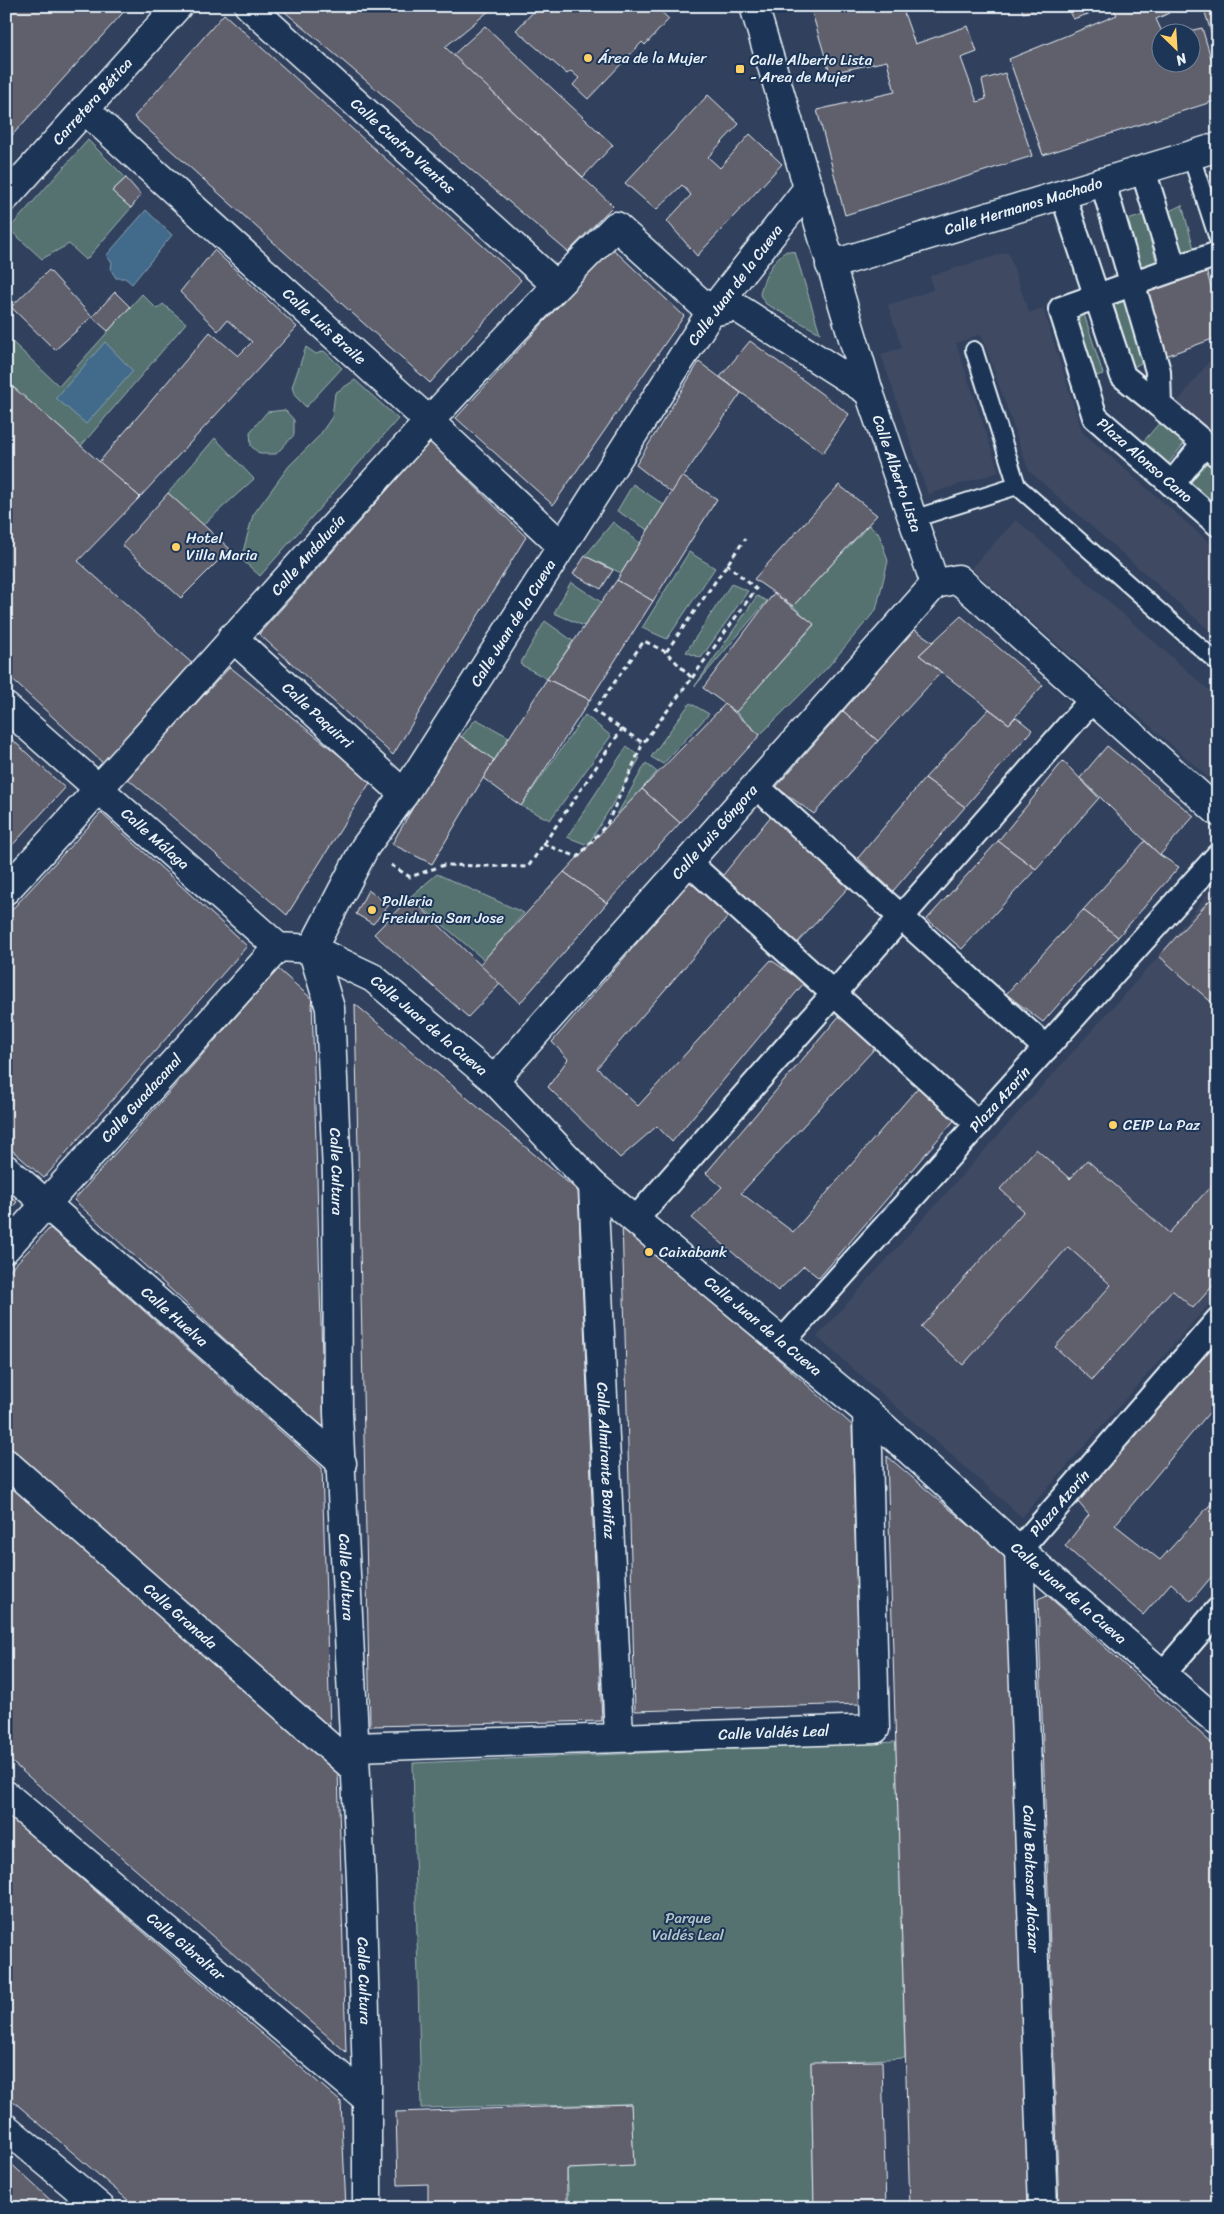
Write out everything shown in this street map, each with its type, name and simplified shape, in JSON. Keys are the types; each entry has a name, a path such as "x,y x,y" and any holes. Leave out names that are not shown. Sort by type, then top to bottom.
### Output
{"street":[{"name":"Carretera Bética","path":"6,196 178,6"},
{"name":"Calle Cuatro Vientos","path":"249,6 556,285"},
{"name":"Calle Alberto Lista","path":"754,6 869,392 935,584"},
{"name":"Calle Luis Braile","path":"84,109 430,422 562,546"},
{"name":"Calle Hermanos Machado","path":"830,265 1218,147"},
{"path":"1143,170 1174,269"},
{"path":"1102,183 1158,371 1159,405"},
{"name":"Calle Juan de la Cueva","path":"809,188 711,312 404,794 365,847 312,949 373,978 494,1080 593,1185 867,1412 1020,1550 1218,1722"},
{"path":"1063,195 1122,376 1211,449 1172,484"},
{"name":"Calle Andalucía","path":"6,890 99,790 232,637 556,285 616,226 711,312"},
{"name":"Plaza Alonso Cano","path":"1218,254 1061,309 1095,418 1218,524"},
{"path":"711,312 736,307 869,392"},
{"path":"935,584 958,579 1218,812"},
{"name":"Calle Luis Góngora","path":"494,1080 935,584"},
{"name":"Calle Paquirri","path":"232,637 404,794"},
{"path":"635,1220 1092,700"},
{"name":"Calle Málaga","path":"6,707 278,947"},
{"path":"756,786 1046,1048"},
{"name":"Plaza Azorín","path":"782,1342 1218,856"},
{"path":"688,862 978,1124"},
{"path":"278,947 312,949"},
{"name":"Calle Guadacanal","path":"6,1248 278,947"},
{"name":"Calle Cultura","path":"312,949 330,1008 337,1174 338,1413 342,1463 361,1888 367,2208"},
{"name":"Calle Huelva","path":"6,1170 342,1463"},
{"name":"Calle Almirante Bonifaz","path":"593,1185 619,1736"},
{"name":"Plaza Azorín","path":"1020,1550 1218,1320"},
{"name":"Calle Valdés Leal","path":"355,1758 619,1736 875,1729 867,1412"},
{"name":"Calle Granada","path":"6,1463 355,1758"},
{"name":"Calle Baltasar Alcázar","path":"1020,1550 1043,2208"},
{"path":"1162,1675 1218,1610"},
{"name":"Calle Gibraltar","path":"6,1795 366,2098"},
{"path":"6,2128 101,2208"}],"lane":[{"path":"1191,156 1218,239"},
{"path":"974,350 1017,486 1218,663"},
{"path":"913,519 1017,486"}],"path":[{"path":"666,652 745,539"},
{"path":"543,844 578,857 607,824 643,743 756,589 727,564"},
{"path":"643,743 594,711 644,641 666,652 692,678"},
{"path":"365,847 410,877 444,865 528,866 622,729"}],"shaded area":[{"path":"146,210 172,235 132,284 125,278 116,278 111,270 112,262 106,256"},
{"path":"1008,252 1029,313 1043,308 1082,432 1218,550 1218,638 1029,471 981,334 956,343 999,472 928,494 881,354 902,348 888,305 933,290 930,276"},
{"path":"105,342 133,371 86,424 56,398"},
{"path":"1218,350 1218,438 1177,403"},
{"path":"1016,520 1218,698 1218,786 971,568"},
{"name":"CEIP La Paz","path":"1216,883 1218,1294 1022,1517 817,1337 1159,956"}],"green space":[{"path":"88,140 126,178 112,191 131,208 86,260 69,244 42,259 9,229"},
{"path":"1182,205 1196,256 1179,262 1165,213"},
{"path":"1143,215 1158,267 1137,275 1122,222"},
{"path":"787,251 795,252 820,333 766,304 760,295 769,270 778,258"},
{"path":"142,294 157,309 163,304 186,323 81,446 6,381 6,336 59,386"},
{"path":"1130,299 1149,358 1134,367 1114,305"},
{"path":"1084,314 1103,374 1089,378 1068,319"},
{"path":"306,347 316,354 324,351 342,368 306,407 295,396 292,387"},
{"path":"355,380 398,419 260,576 241,559 253,515 289,466 319,436 332,417 335,393"},
{"path":"285,410 294,420 294,435 276,454 260,454 251,446 250,432 267,412"},
{"path":"1162,420 1186,441 1168,464 1142,443"},
{"path":"215,438 254,479 203,525 168,493"},
{"path":"1207,461 1218,470 1218,501 1215,504 1187,483"},
{"path":"633,484 664,505 648,530 617,511"},
{"path":"613,522 640,543 621,573 585,556"},
{"path":"869,525 879,534 888,561 876,610 827,668 760,735 736,712 814,625 793,606"},
{"path":"689,552 715,568 667,639 642,628"},
{"path":"571,582 601,602 584,626 554,613"},
{"path":"731,584 748,591 701,658 686,652"},
{"path":"757,596 767,601 695,686"},
{"path":"545,621 573,641 547,679 520,664"},
{"path":"690,703 709,714 663,764 651,757"},
{"path":"585,715 611,736 550,820 521,806"},
{"path":"476,719 509,737 494,760 461,737"},
{"path":"627,746 640,758 588,845 567,837"},
{"path":"646,763 657,772 614,820"},
{"path":"437,874 524,913 484,960 410,897"},
{"name":"Parque Valdés Leal","path":"896,1742 905,2058 811,2063 814,2208 569,2208 567,2169 634,2166 631,2104 421,2108 413,1763"}],"building":[{"path":"6,6 129,6 6,142"},
{"path":"278,6 495,6 445,47 613,206 568,252"},
{"name":"Área de la Mujer","path":"539,6 655,6 669,19 645,45 642,42 588,99 573,85 579,78 571,71 567,74 516,30"},
{"path":"810,6 920,6 904,13 915,44 968,26 977,52 961,58 977,102 986,99 982,80 1005,73 1032,156 845,215 817,110 895,92 887,61 830,73"},
{"path":"1021,6 1051,6 1023,13"},
{"path":"1066,6 1112,6 1073,19"},
{"path":"1112,6 1167,6 1169,13 1156,19 1157,22 1152,22 1152,72 1202,72 1202,28 1218,81 1218,100 1043,155 1009,59 1117,15"},
{"path":"1203,6 1218,6 1218,55"},
{"path":"224,14 521,280 430,383 134,117"},
{"path":"485,26 613,145 583,177 453,55"},
{"path":"708,95 739,124 708,157 720,168 750,134 782,164 697,256 667,221 691,195 682,185 656,210 625,183"},
{"path":"126,178 141,195 131,208 112,191"},
{"path":"612,248 684,316 553,505 456,418"},
{"path":"214,250 297,327 140,497 99,462 210,332 238,356 252,342 227,320 218,331 180,292"},
{"path":"1204,262 1218,312 1218,337 1163,357 1144,287"},
{"path":"49,270 92,317 55,350 11,307"},
{"path":"115,292 130,307 108,331 92,317"},
{"path":"750,341 849,414 823,453 720,377"},
{"path":"699,362 741,393 672,493 636,465"},
{"path":"6,381 140,497 78,561 195,666 104,764 6,674"},
{"path":"430,442 526,537 393,755 259,634"},
{"path":"682,476 717,499 653,601 617,580"},
{"path":"839,485 877,515 793,606 754,579"},
{"name":"Hotel Villa Maria","path":"168,493 230,549 181,598 122,545"},
{"path":"585,556 613,570 601,589 573,574"},
{"path":"617,580 653,601 590,700 547,679"},
{"path":"774,593 814,624 736,712 703,688"},
{"path":"961,616 1043,685 1009,724 919,655"},
{"path":"914,629 933,642 919,655 941,672 878,741 843,711"},
{"path":"230,667 371,781 287,915 127,778"},
{"path":"547,679 590,700 521,806 483,778"},
{"path":"725,704 760,735 680,823 642,789"},
{"path":"989,709 1009,724 1016,717 1032,730 965,807 925,778"},
{"path":"843,711 878,741 814,814 776,787"},
{"path":"456,733 494,760 432,864 392,844"},
{"path":"6,734 65,788 6,852"},
{"path":"1107,746 1194,816 1160,855 1080,778"},
{"path":"1063,761 1099,798 1036,869 998,841"},
{"path":"925,778 965,807 893,891 858,858"},
{"path":"642,789 680,823 607,903 564,872"},
{"path":"101,813 247,946 44,1178 6,1145 6,916"},
{"path":"771,816 848,888 796,944 719,880"},
{"path":"998,841 1036,869 962,949 927,919"},
{"path":"1145,841 1160,855 1179,867 1118,937 1083,910"},
{"path":"564,872 607,903 520,1003 479,965"},
{"path":"692,879 728,917 597,1068 638,1106 771,960 804,983 672,1142 657,1126 620,1158 548,1087 568,1059 552,1042"},
{"name":"Polleria Freiduria San Jose","path":"368,890 389,905 373,924 356,914"},
{"path":"1218,891 1218,1008 1159,956"},
{"path":"410,897 500,984 468,1017 374,934"},
{"path":"1083,910 1118,937 1043,1022 1006,994"},
{"path":"278,969 312,999 324,1431 74,1200"},
{"path":"355,1004 578,1191 602,1721 370,1726"},
{"path":"841,1014 877,1046 741,1193 793,1232 922,1083 957,1117 819,1278 804,1266 778,1291 692,1218 722,1187 706,1173"},
{"path":"1036,1149 1070,1179 1087,1160 1169,1233 1218,1178 1218,1280 1193,1308 1172,1290 1092,1380 1055,1347 1111,1285 1068,1247 963,1365 921,1327 1024,1211 1000,1189"},
{"path":"6,1192 17,1202 6,1214"},
{"path":"622,1220 852,1425 860,1704 635,1711"},
{"path":"50,1228 322,1468 330,1729 6,1445 6,1274"},
{"path":"1212,1340 1218,1345 1218,1402 1115,1525 1160,1560 1218,1496 1218,1569 1191,1601 1171,1583 1143,1615 1065,1546 1089,1515 1073,1496"},
{"path":"887,1456 1005,1556 1029,2208 910,2208"},
{"path":"6,1482 338,1770 346,2052 6,1757"},
{"path":"1047,1595 1218,1749 1218,2208 1059,2208 1038,1599"},
{"path":"6,1814 341,2102 346,2208 137,2208 6,2095"},
{"path":"882,2061 886,2208 814,2208 811,2062"},
{"path":"631,2104 634,2166 567,2169 567,2208 428,2208 428,2184 398,2185 396,2112"},
{"path":"6,2159 59,2208 6,2208"}],"place":[{"name":"Área de la Mujer","path":"588,58"},
{"name":"Calle Alberto Lista - Area de Mujer","path":"740,69"},
{"name":"Hotel Villa Maria","path":"176,547"},
{"name":"Polleria Freiduria San Jose","path":"372,910"},
{"name":"CEIP La Paz","path":"1113,1125"},
{"name":"Caixabank","path":"649,1252"}]}
